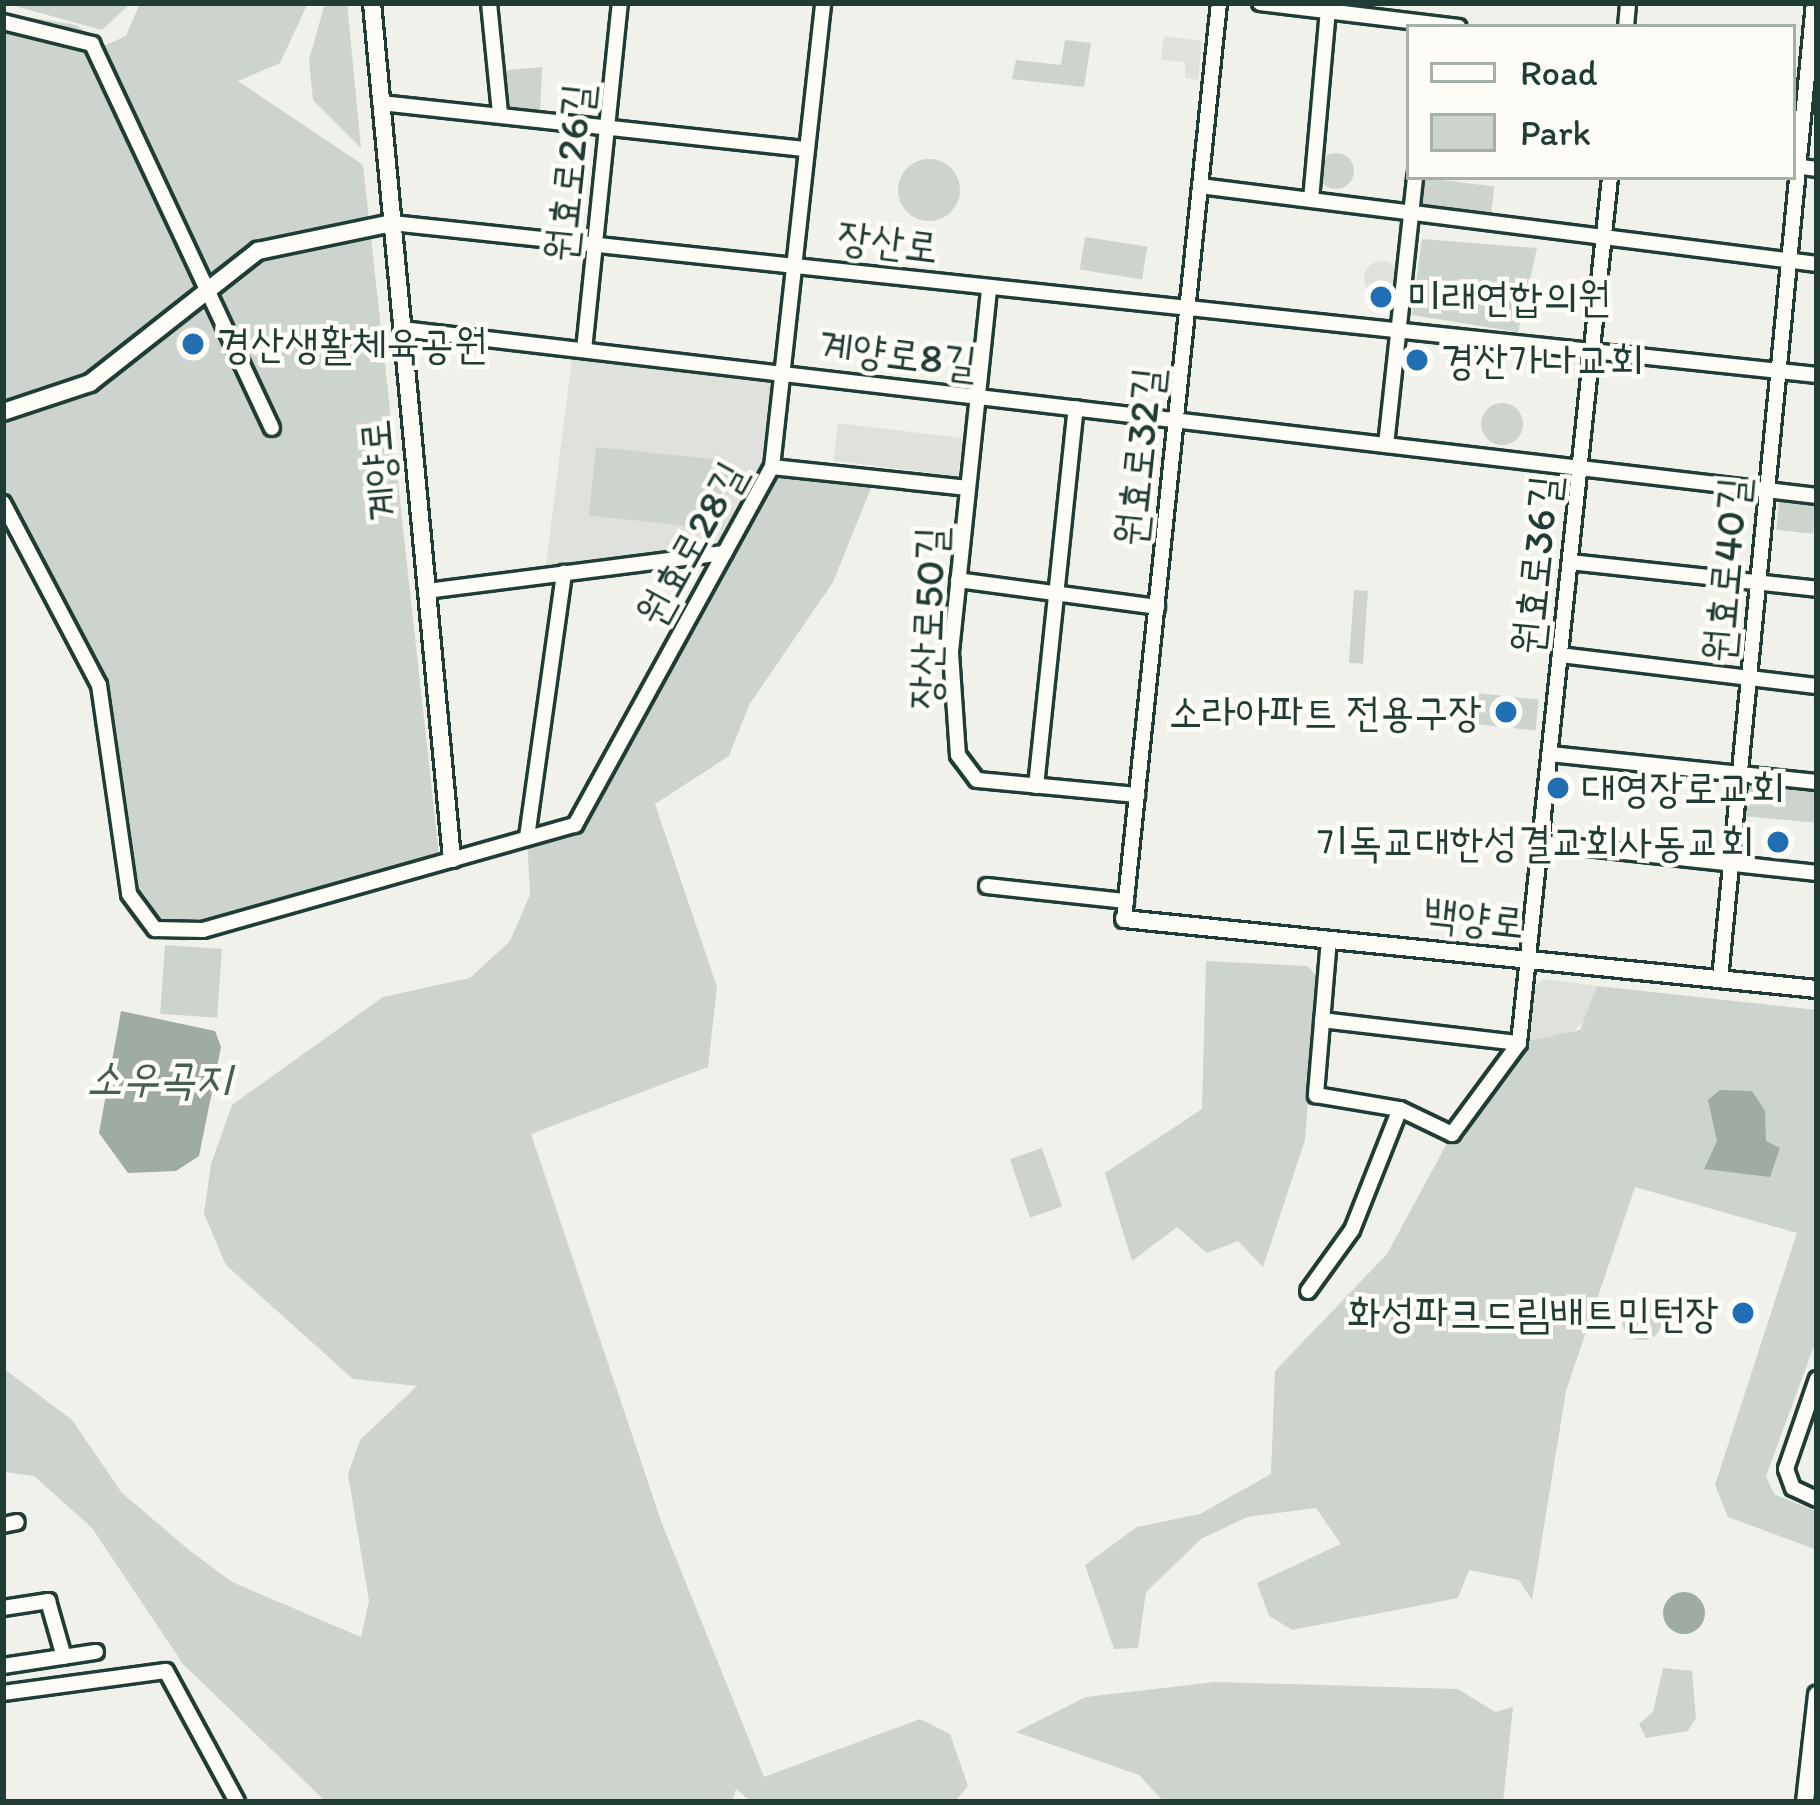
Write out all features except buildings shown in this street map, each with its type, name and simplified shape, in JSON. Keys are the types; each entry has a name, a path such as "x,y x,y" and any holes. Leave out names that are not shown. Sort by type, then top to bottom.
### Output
{"street":[{"name":"계양로","path":"372,3 452,859"},
{"path":"489,3 500,113"},
{"name":"원효로26길","path":"584,350 620,3"},
{"name":"원효로28길","path":"3,503 104,699 127,883 145,923 203,930 575,825 772,467 824,3"},
{"name":"원효로32길","path":"1125,910 1219,3"},
{"path":"1260,3 1424,24"},
{"name":"원효로40길","path":"1796,167 1814,3"},
{"path":"1311,200 1328,11"},
{"path":"3,22 92,44 212,282 272,428"},
{"path":"381,103 807,149"},
{"path":"1796,167 1817,170"},
{"path":"1386,445 1415,180"},
{"name":"원효로36길","path":"1519,1043 1610,180"},
{"name":"원효로40길","path":"1720,979 1795,180"},
{"path":"1200,187 1817,264"},
{"name":"장산로","path":"3,412 75,392 212,282 272,244 392,223 1817,375"},
{"name":"장산로50길","path":"988,290 951,652 962,767 976,780 1137,795"},
{"name":"계양로8길","path":"403,329 1817,496"},
{"path":"1036,786 1076,408"},
{"path":"772,467 968,488"},
{"path":"427,591 724,553"},
{"path":"1570,562 1817,589"},
{"path":"527,837 564,573"},
{"path":"958,580 1156,607"},
{"path":"1560,655 1817,686"},
{"path":"1550,754 1817,782"},
{"path":"1540,843 1817,873"},
{"name":"백양로","path":"987,886 1329,940 1817,989"},
{"path":"1329,940 1316,1095 1400,1109 1451,1134 1519,1043"},
{"path":"1322,1020 1519,1043"},
{"path":"1308,1291 1352,1230 1400,1109"},
{"path":"1817,1379 1786,1469 1792,1488 1817,1499"},
{"path":"3,1608 48,1601 64,1657"},
{"path":"3,1666 96,1652"},
{"path":"3,1694 166,1671 237,1802"},
{"path":"1804,1802 1817,1695"}],"shaded area":[{"path":"1164,36 1202,41 1198,80 1185,78 1185,62 1161,60"},
{"path":"1382,261 1395,266 1400,279 1395,292 1382,297 1369,292 1364,279 1369,266"},
{"path":"572,358 776,380 762,464 720,548 546,565"},
{"path":"838,423 963,438 958,476 833,461"},
{"path":"1544,979 1597,986 1591,1016 1565,1038 1519,1043 1525,993"}],"green space":[{"path":"4,3 131,3 102,30"},
{"name":"경산생활체육공원","path":"140,3 308,3 280,63 238,81 363,165 441,873 183,941 139,928 124,907 91,683 3,522 3,13 76,25 104,46 126,36"},
{"path":"325,3 347,3 361,148 313,100 309,60"},
{"path":"1065,40 1091,43 1084,87 1012,79 1016,60 1061,65"},
{"path":"542,67 540,116 502,111 498,71"},
{"path":"1336,153 1349,158 1354,171 1349,184 1336,189 1323,184 1318,171 1323,158"},
{"path":"929,159 951,168 960,190 951,212 929,221 907,212 898,190 907,168"},
{"path":"1417,180 1494,187 1490,221 1413,212"},
{"path":"1085,237 1147,247 1142,279 1080,270"},
{"path":"1422,239 1537,248 1518,332 1412,315"},
{"path":"1502,403 1517,409 1523,424 1517,439 1502,445 1487,439 1481,424 1487,409"},
{"path":"596,447 730,461 723,530 589,516"},
{"path":"772,467 875,478 833,582 749,705 729,756 655,804 717,987 708,1067 531,1134 661,1521 764,1777 920,1719 950,1734 968,1786 954,1802 752,1802 736,1789 732,1802 326,1802 183,1664 92,1528 34,1476 3,1472 3,1368 72,1420 122,1493 189,1550 232,1582 361,1637 369,1601 348,1474 360,1440 417,1386 353,1379 226,1265 204,1214 211,1164 232,1105 383,997 470,978 510,941 530,895 527,837 575,825"},
{"path":"1780,494 1817,498 1813,534 1776,530"},
{"path":"1354,590 1368,591 1363,664 1349,663"},
{"name":"소라아파트 전용구장","path":"1476,693 1539,700 1535,730 1473,724"},
{"path":"1742,777 1817,784 1813,822 1739,816"},
{"path":"165,945 222,949 217,1018 160,1014"},
{"path":"1206,961 1308,966 1318,978 1305,1140 1263,1267 1238,1241 1207,1253 1177,1227 1132,1261 1105,1173 1202,1109"},
{"path":"1597,986 1817,1010 1817,1338 1766,1476 1774,1494 1817,1512 1817,1550 1728,1517 1715,1485 1797,1233 1635,1187 1566,1391 1532,1600 1519,1580 1469,1570 1458,1598 1292,1630 1269,1616 1257,1583 1341,1544 1316,1508 1247,1517 1201,1539 1146,1592 1138,1648 1114,1649 1085,1565 1137,1527 1200,1514 1271,1474 1275,1371 1387,1254 1452,1134 1519,1043 1580,1030"},
{"path":"1042,1148 1062,1207 1030,1218 1010,1159"},
{"path":"1642,1300 1656,1306 1662,1320 1656,1334 1642,1340 1628,1334 1622,1320 1628,1306"},
{"path":"1663,1668 1692,1671 1696,1718 1688,1731 1646,1738 1639,1724 1653,1712"},
{"path":"1215,1682 1458,1689 1495,1712 1513,1707 1503,1802 1164,1802 1139,1775 1016,1732 1086,1697"}],"water":[{"name":"소우곡지","path":"121,1011 215,1031 221,1047 199,1156 176,1171 128,1173 99,1133"},
{"path":"1720,1090 1752,1091 1765,1111 1766,1141 1780,1148 1770,1177 1704,1169 1717,1141 1708,1100"},
{"path":"1684,1592 1699,1598 1705,1613 1699,1628 1684,1634 1669,1628 1663,1613 1669,1598"}],"place":[{"name":"미래연합의원","path":"1381,297"},
{"name":"경산생활체육공원","path":"193,344"},
{"name":"경산가나교회","path":"1417,360"},
{"name":"소라아파트 전용구장","path":"1506,712"},
{"name":"대영장로교회","path":"1558,788"},
{"name":"기독교대한성결교회사동교회","path":"1778,842"},
{"name":"화성파크드림배트민턴장","path":"1743,1313"}]}
